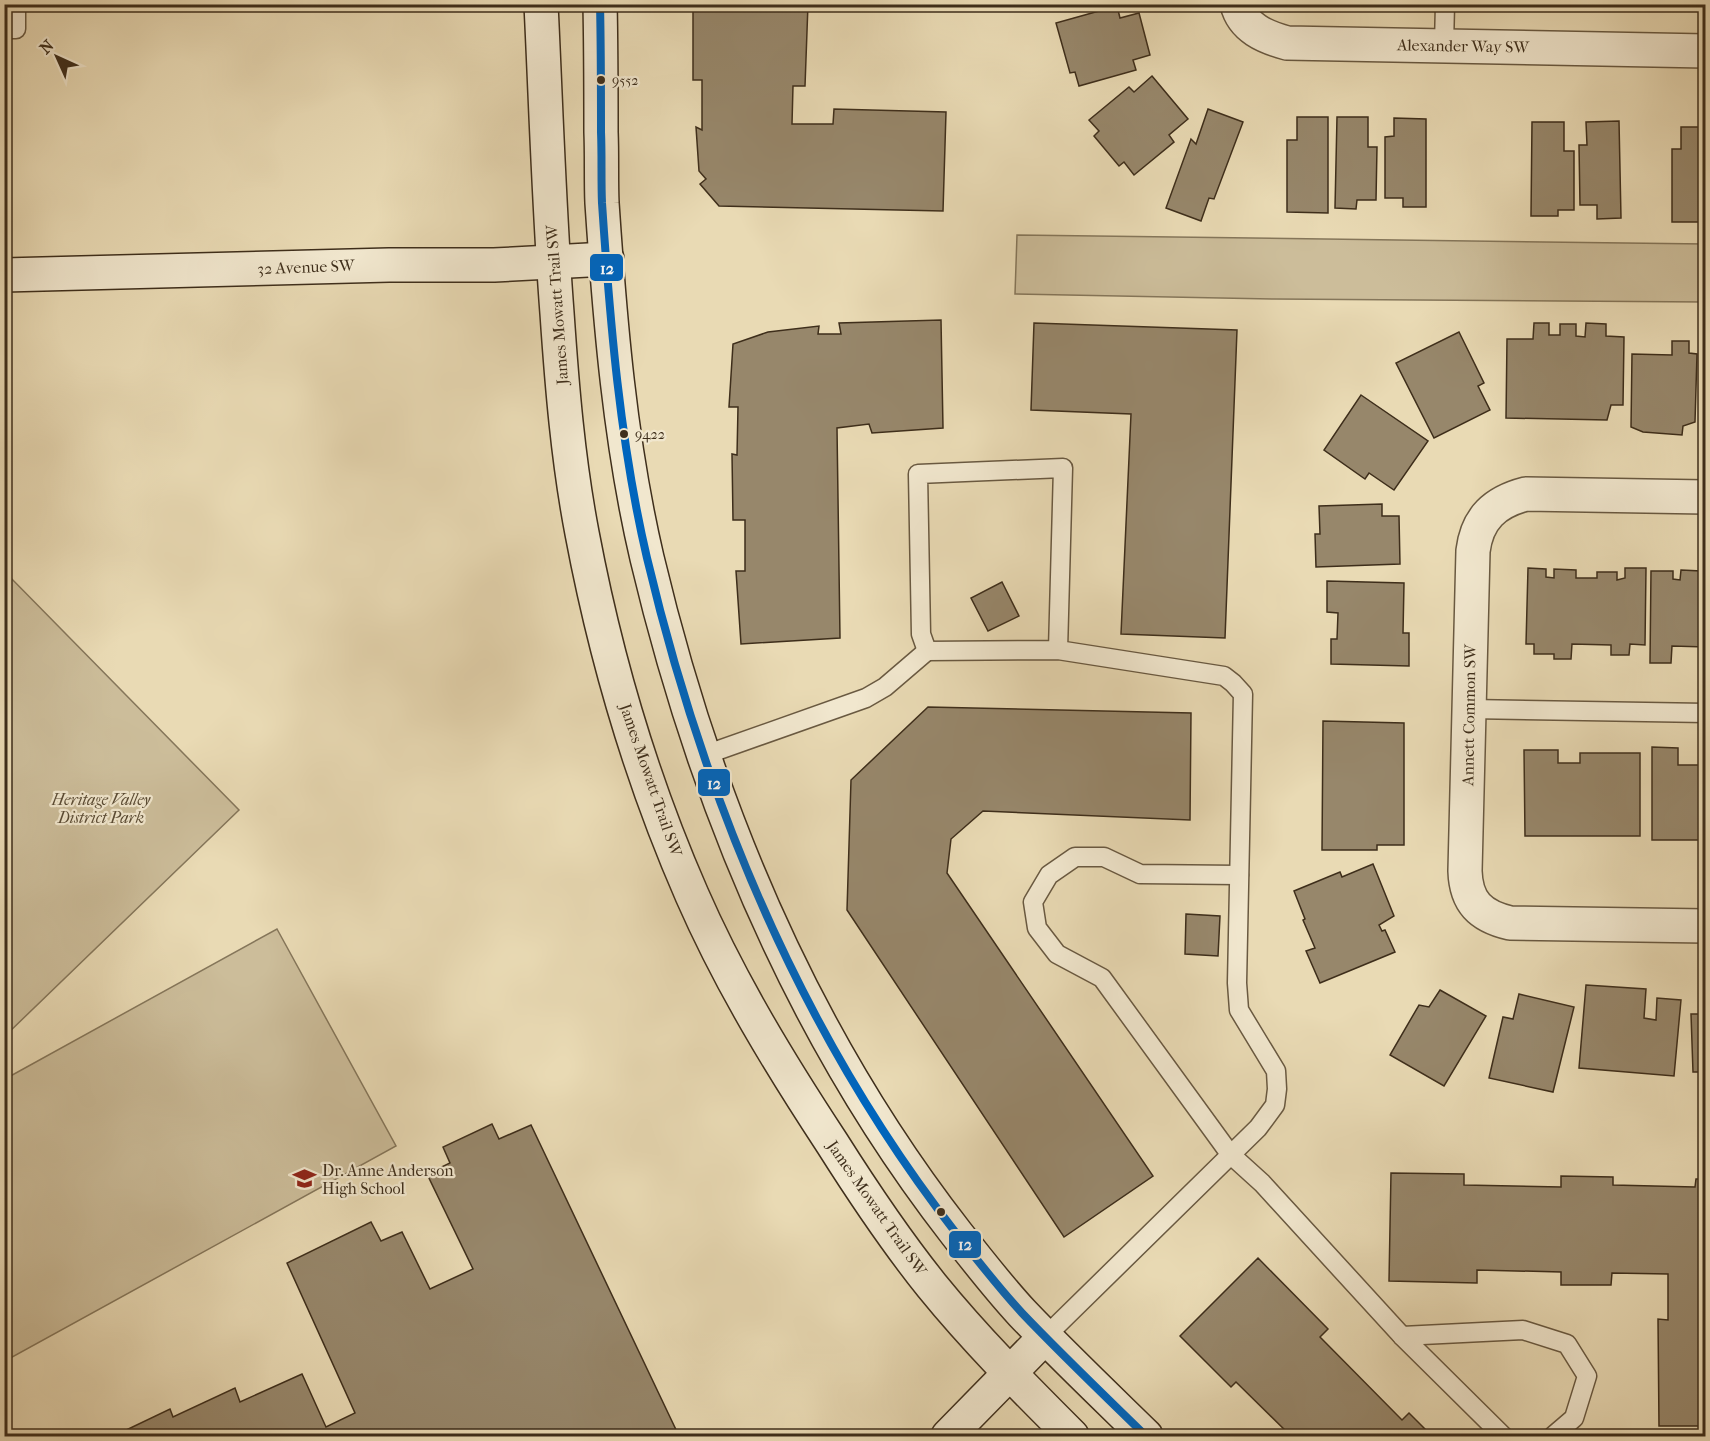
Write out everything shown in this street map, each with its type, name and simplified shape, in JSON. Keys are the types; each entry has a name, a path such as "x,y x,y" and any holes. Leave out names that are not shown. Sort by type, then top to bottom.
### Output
{"main road":[{"name":"James Mowatt Trail SW","path":"541,4 553,263 568,440 582,532 599,611 627,715 659,811 692,896 737,986 798,1092 875,1210 933,1287 1010,1373 1072,1437"},
{"path":"600,4 602,200 619,392 628,454 646,556 678,677 702,756 734,841 798,984 845,1070 897,1151 955,1231 1020,1310 1146,1437"},
{"name":"Alexander Way SW","path":"1237,4 1247,24 1269,38 1287,43 1706,51"},
{"name":"32 Avenue SW","path":"4,275 553,263 607,259"},
{"name":"Annett Common SW","path":"1706,497 1526,494 1513,498 1486,516 1479,527 1473,551 1466,888 1481,911 1495,920 1510,923 1706,926"},
{"path":"948,1437 1046,1336"}],"lane":[{"path":"4,29 16,29 16,4"},
{"path":"1444,45 1445,4"},
{"path":"927,651 921,634 918,474 1063,468 1058,650"},
{"path":"702,756 866,698 885,687 927,651 1058,650 1224,676 1242,694 1237,983 1239,1010 1275,1071 1277,1089 1275,1105 1258,1128 1046,1336"},
{"path":"1470,709 1706,713"},
{"path":"1239,875 1140,874 1104,857 1075,857 1048,875 1033,902 1037,928 1057,954 1102,978 1230,1154 1262,1183 1402,1335 1503,1437"},
{"path":"1402,1335 1523,1330 1567,1344 1587,1376 1574,1418 1553,1437"}],"green space":[{"path":"1017,235 1705,244 1705,302 1274,299 1015,294"},
{"name":"Heritage Valley District Park","path":"5,572 239,810 5,1036"},
{"path":"277,929 396,1146 5,1361 5,1079"}],"building":[{"path":"693,4 808,4 805,86 793,86 792,124 833,124 834,109 946,112 943,211 719,206 700,184 706,179 699,171 696,127 702,130 702,80 693,80"},
{"path":"1117,6 1120,18 1139,13 1150,55 1133,60 1136,70 1079,86 1075,72 1070,73 1056,23"},
{"path":"1152,76 1188,119 1169,135 1174,142 1134,175 1124,162 1119,166 1094,136 1099,131 1089,120 1129,87 1134,92"},
{"path":"1208,109 1243,122 1214,199 1209,198 1201,221 1166,208 1191,139 1196,144"},
{"path":"1297,117 1328,117 1328,213 1287,212 1287,140 1297,140"},
{"path":"1337,117 1368,117 1368,147 1377,147 1376,200 1357,200 1356,209 1335,208"},
{"path":"1394,118 1426,119 1426,207 1403,207 1403,198 1385,198 1385,137 1394,136"},
{"path":"1619,121 1621,218 1597,219 1597,205 1580,205 1579,145 1587,145 1586,122"},
{"path":"1532,122 1564,122 1564,151 1574,151 1574,210 1558,210 1558,216 1531,216"},
{"path":"1681,127 1706,127 1706,222 1672,222 1672,149 1681,149"},
{"path":"941,320 943,428 872,433 869,424 837,428 840,638 741,644 736,571 745,571 745,520 733,520 732,454 737,455 738,407 729,407 733,344 768,332 819,326 818,334 841,334 839,323"},
{"path":"1034,323 1237,330 1225,638 1121,634 1131,414 1031,410"},
{"path":"1534,323 1549,323 1549,335 1560,335 1560,324 1576,324 1576,336 1585,337 1586,323 1606,324 1606,336 1624,337 1623,405 1611,405 1607,420 1506,418 1507,339 1533,339"},
{"path":"1459,332 1484,383 1478,386 1490,410 1434,438 1396,363"},
{"path":"1672,341 1689,341 1689,353 1697,354 1695,422 1683,426 1682,435 1643,432 1631,427 1632,354 1672,355"},
{"path":"1361,395 1428,441 1394,490 1369,473 1365,479 1324,450"},
{"path":"1382,504 1382,516 1399,516 1400,564 1316,567 1315,534 1320,534 1319,506"},
{"path":"1528,568 1546,569 1546,577 1554,578 1554,569 1576,570 1576,578 1597,578 1597,572 1617,572 1617,580 1625,578 1625,568 1646,568 1645,645 1630,644 1629,655 1611,655 1611,645 1572,644 1571,659 1554,659 1554,654 1534,654 1534,644 1526,644"},
{"path":"1681,570 1701,571 1701,579 1706,579 1706,647 1672,646 1671,663 1650,663 1651,571 1673,571 1673,579 1680,580"},
{"path":"1327,581 1404,583 1403,633 1409,633 1409,666 1331,664 1331,639 1337,639 1338,613 1327,612"},
{"path":"1002,582 1019,616 988,631 971,598"},
{"path":"928,707 1191,713 1190,820 983,811 951,839 947,873 1153,1176 1064,1237 847,910 851,780"},
{"path":"1323,721 1404,723 1404,845 1377,845 1377,850 1322,850"},
{"path":"1652,747 1678,748 1678,765 1699,765 1700,750 1706,750 1706,840 1652,840"},
{"path":"1524,750 1558,750 1558,763 1580,763 1580,753 1640,753 1640,836 1525,836"},
{"path":"1373,864 1394,916 1379,925 1382,931 1385,930 1395,952 1320,983 1306,951 1315,948 1294,891 1340,872 1342,877"},
{"path":"1186,914 1220,916 1218,956 1185,954"},
{"path":"1586,985 1646,989 1644,1018 1656,1020 1657,998 1681,1000 1674,1076 1579,1068"},
{"path":"1440,990 1486,1016 1444,1086 1390,1055 1419,1005 1429,1007"},
{"path":"1519,994 1574,1007 1553,1092 1489,1078 1503,1017 1513,1019"},
{"path":"1699,1005 1706,1005 1706,1072 1693,1072 1691,1014 1700,1014"},
{"name":"Dr. Anne Anderson High School","path":"492,1124 499,1139 531,1125 679,1436 122,1436 122,1432 170,1409 173,1417 235,1388 240,1402 302,1374 326,1427 355,1413 287,1263 371,1222 381,1241 402,1232 430,1289 473,1269 427,1174 450,1163 443,1147"},
{"path":"1391,1173 1464,1174 1464,1185 1561,1187 1561,1176 1613,1177 1613,1185 1695,1187 1696,1179 1706,1179 1706,1426 1659,1426 1658,1319 1668,1320 1668,1274 1612,1273 1611,1285 1561,1285 1561,1272 1477,1270 1477,1283 1389,1281"},
{"path":"1258,1258 1328,1329 1320,1337 1402,1420 1409,1413 1432,1436 1291,1436 1236,1382 1231,1387 1180,1336"}],"transit line":[{"name":"12","path":"600,4 602,203 623,427 647,558 671,649 698,738 729,826 765,912 805,996 850,1078 901,1157 956,1233 1013,1303 1146,1436"}],"place":[{"name":"9552","path":"601,80"},
{"name":"9422","path":"624,434"},
{"name":"Dr. Anne Anderson High School","path":"304,1179"}]}
